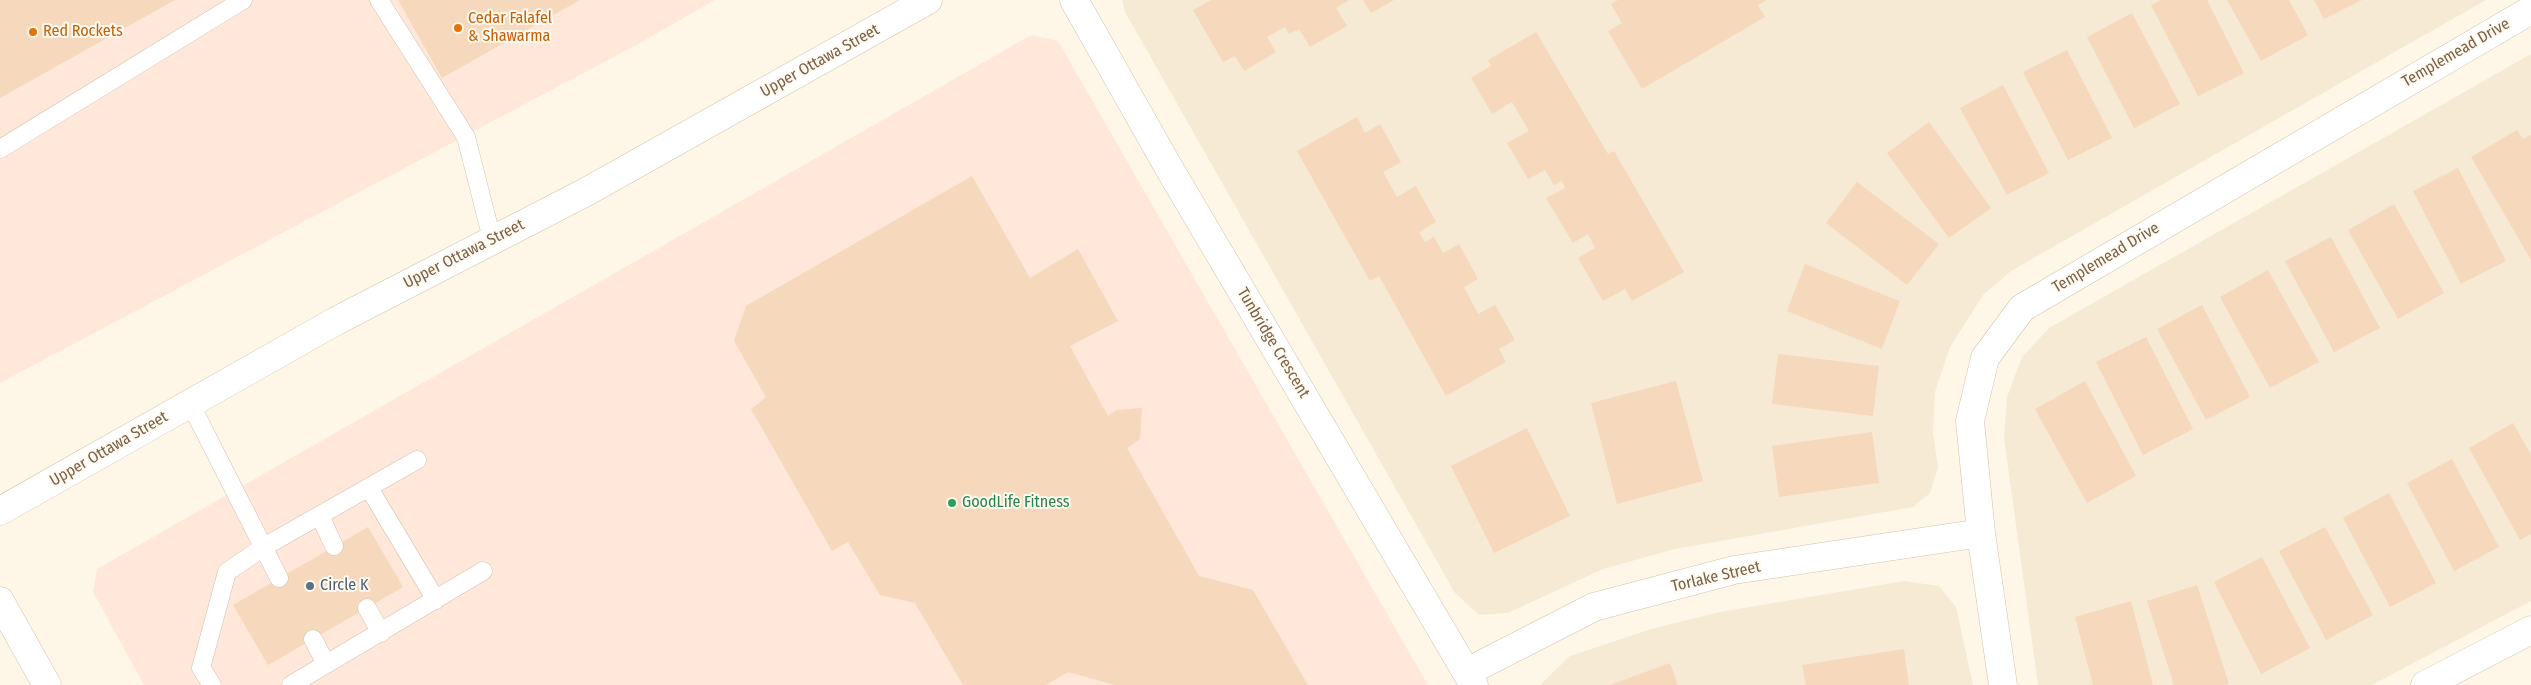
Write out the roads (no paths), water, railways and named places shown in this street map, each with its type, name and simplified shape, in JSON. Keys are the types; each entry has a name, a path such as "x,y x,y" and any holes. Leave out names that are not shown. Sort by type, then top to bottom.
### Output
{"street":[{"name":"Upper Ottawa Street","path":"0,511 336,321 586,192 928,0"},
{"name":"Tunbridge Crescent","path":"1074,0 1174,176 1471,678"},
{"name":"Templemead Drive","path":"2003,685 1981,533 1970,421 1984,358 2022,308 2531,10"},
{"name":"Torlake Street","path":"1471,678 1594,607 1734,570 1981,533"},
{"path":"0,602 47,685"},
{"path":"2425,685 2531,630"}],"lane":[{"path":"0,149 243,0"},
{"path":"379,0 466,137 492,239"},
{"path":"190,404 279,578"},
{"path":"212,685 201,668 227,572 262,548 417,460"},
{"path":"369,488 436,600"},
{"path":"320,516 334,546"},
{"path":"291,685 483,571"},
{"path":"367,608 381,633"},
{"path":"312,639 326,664"}],"place":[{"name":"Cedar Falafel & Shawarma","path":"458,28"},
{"name":"Red Rockets","path":"33,32"},
{"name":"GoodLife Fitness","path":"952,503"},
{"name":"Circle K","path":"310,586"}]}
